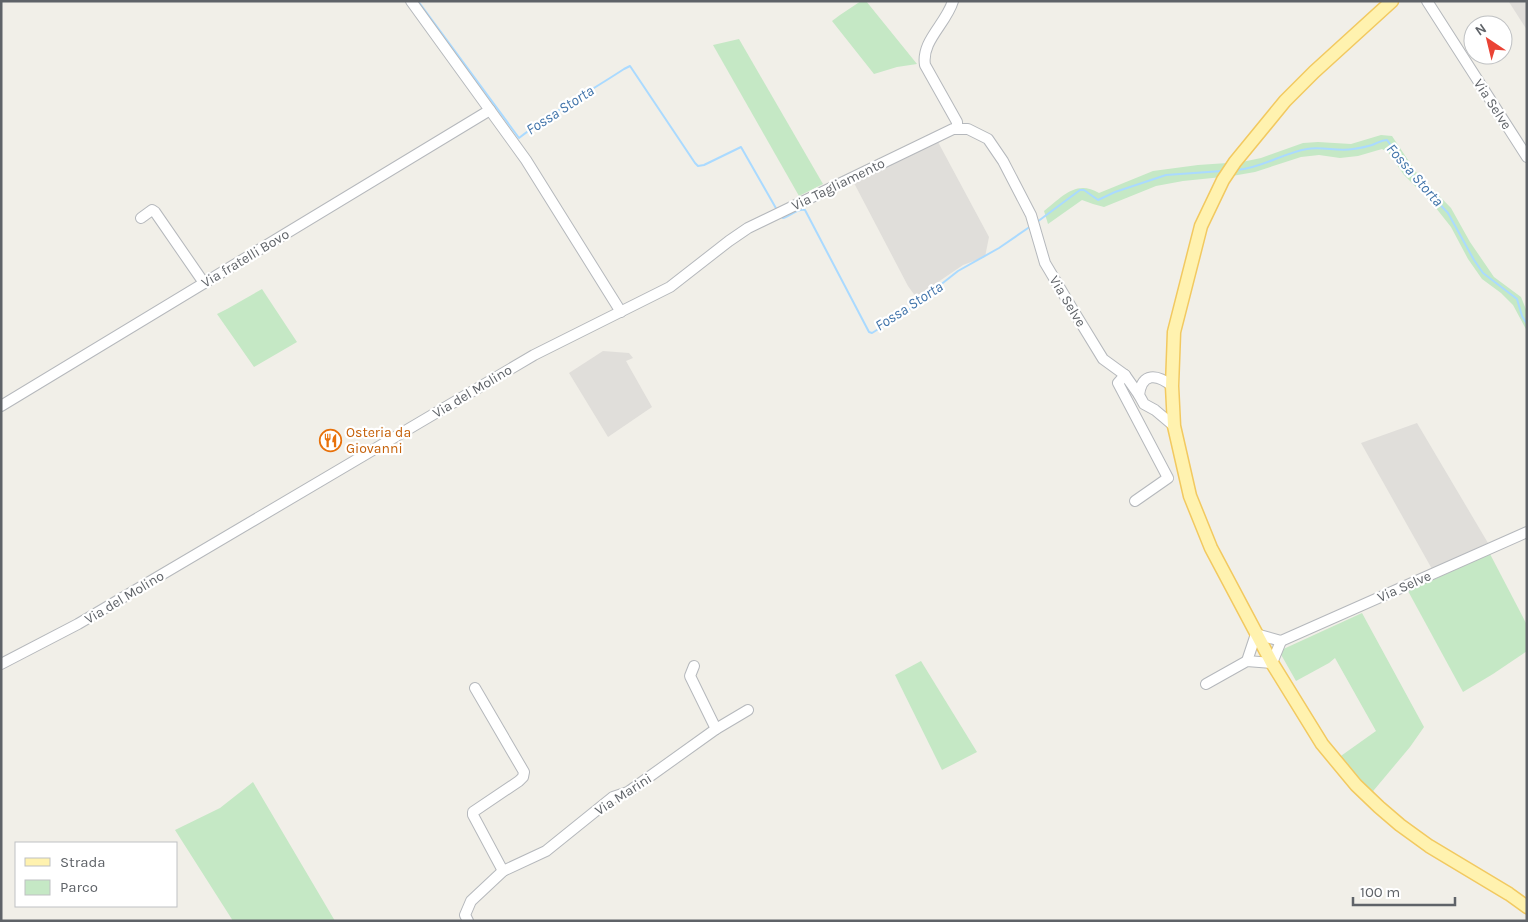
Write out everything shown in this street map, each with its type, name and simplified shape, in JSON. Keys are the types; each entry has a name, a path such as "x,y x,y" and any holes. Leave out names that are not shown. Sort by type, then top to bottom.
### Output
{"main road":[{"path":"1392,1 1285,101 1235,162 1223,180 1201,226 1174,332 1172,362 1174,426 1190,496 1211,548 1272,663 1322,744 1344,772 1368,797 1400,825 1429,846 1527,907"}],"street":[{"path":"411,1 526,160 621,312"},
{"path":"953,1 926,50 924,59 925,66 957,122 957,128"},
{"name":"Via Selve","path":"1427,1 1527,157"},
{"name":"Via fratelli Bovo","path":"1,406 490,110"},
{"name":"Via Tagliamento","path":"621,312 670,287 738,234 779,212 957,128"},
{"name":"Via Selve","path":"957,128 968,129 988,139 1003,161 1031,215 1045,262 1103,359 1125,375 1144,404 1156,410 1174,426"},
{"path":"141,218 152,210 155,212 204,283"},
{"name":"Via del Molino","path":"1,664 78,624 534,355 621,312"},
{"path":"1138,395 1141,386 1172,362"},
{"path":"1125,375 1118,383 1168,478 1135,501"},
{"name":"Via Selve","path":"1125,375 1163,379 1172,392"},
{"path":"1156,410 1164,406 1172,392"},
{"name":"Via Selve","path":"1281,641 1527,532"},
{"path":"1206,684 1247,661 1272,663 1281,641 1256,634 1247,661"},
{"path":"694,666 690,676 716,729"},
{"path":"474,688 524,772 520,781 472,812 503,871"},
{"name":"Via Marini","path":"468,921 465,915 471,902 503,871 546,850 613,797 628,792 716,729 748,710"}],"shaded area":[{"path":"1527,1 1527,30 1509,2"},
{"path":"938,142 989,237 985,257 963,265 916,297 908,286 854,183"},
{"path":"603,351 629,353 633,358 626,361 652,407 608,437 569,373"},
{"path":"1417,423 1488,543 1432,569 1361,443"}],"green space":[{"path":"861,1 866,1 917,64 897,67 874,74 832,21"},
{"path":"739,39 823,184 799,196 713,45"},
{"path":"1381,135 1392,136 1416,172 1451,208 1470,242 1494,277 1521,297 1527,312 1527,331 1513,305 1482,279 1468,259 1451,227 1432,203 1404,175 1388,152 1382,149 1358,156 1340,158 1319,155 1301,157 1255,172 1156,186 1104,207 1082,200 1048,224 1044,211 1063,195 1076,189 1091,189 1099,193 1153,171 1242,162 1261,158 1303,143 1351,144"},
{"path":"262,289 297,342 254,367 217,314"},
{"path":"1490,554 1527,625 1527,651 1463,692 1408,591"},
{"path":"1362,613 1424,727 1410,747 1369,796 1338,758 1376,731 1335,658 1296,681 1279,651"},
{"path":"921,661 977,752 942,770 895,675"},
{"path":"253,782 335,921 233,921 175,830 220,808"}],"waterway":[{"name":"Fossa Storta","path":"418,1 519,138 557,111 630,66 698,166 704,165 741,147 777,210"},
{"name":"Fossa Storta","path":"1237,170 1246,169 1307,149 1347,150 1387,140 1413,176 1448,213 1483,273 1517,299 1522,316 1527,324"},
{"name":"Fossa Storta","path":"1037,222 1080,190 1084,190 1098,200 1115,192 1166,175 1222,171"},
{"name":"Fossa Storta","path":"781,216 783,218 799,210 805,210 869,332 872,333 906,312 958,271 999,248 1031,226"}],"place":[{"name":"Osteria da Giovanni","path":"330,440"}]}
